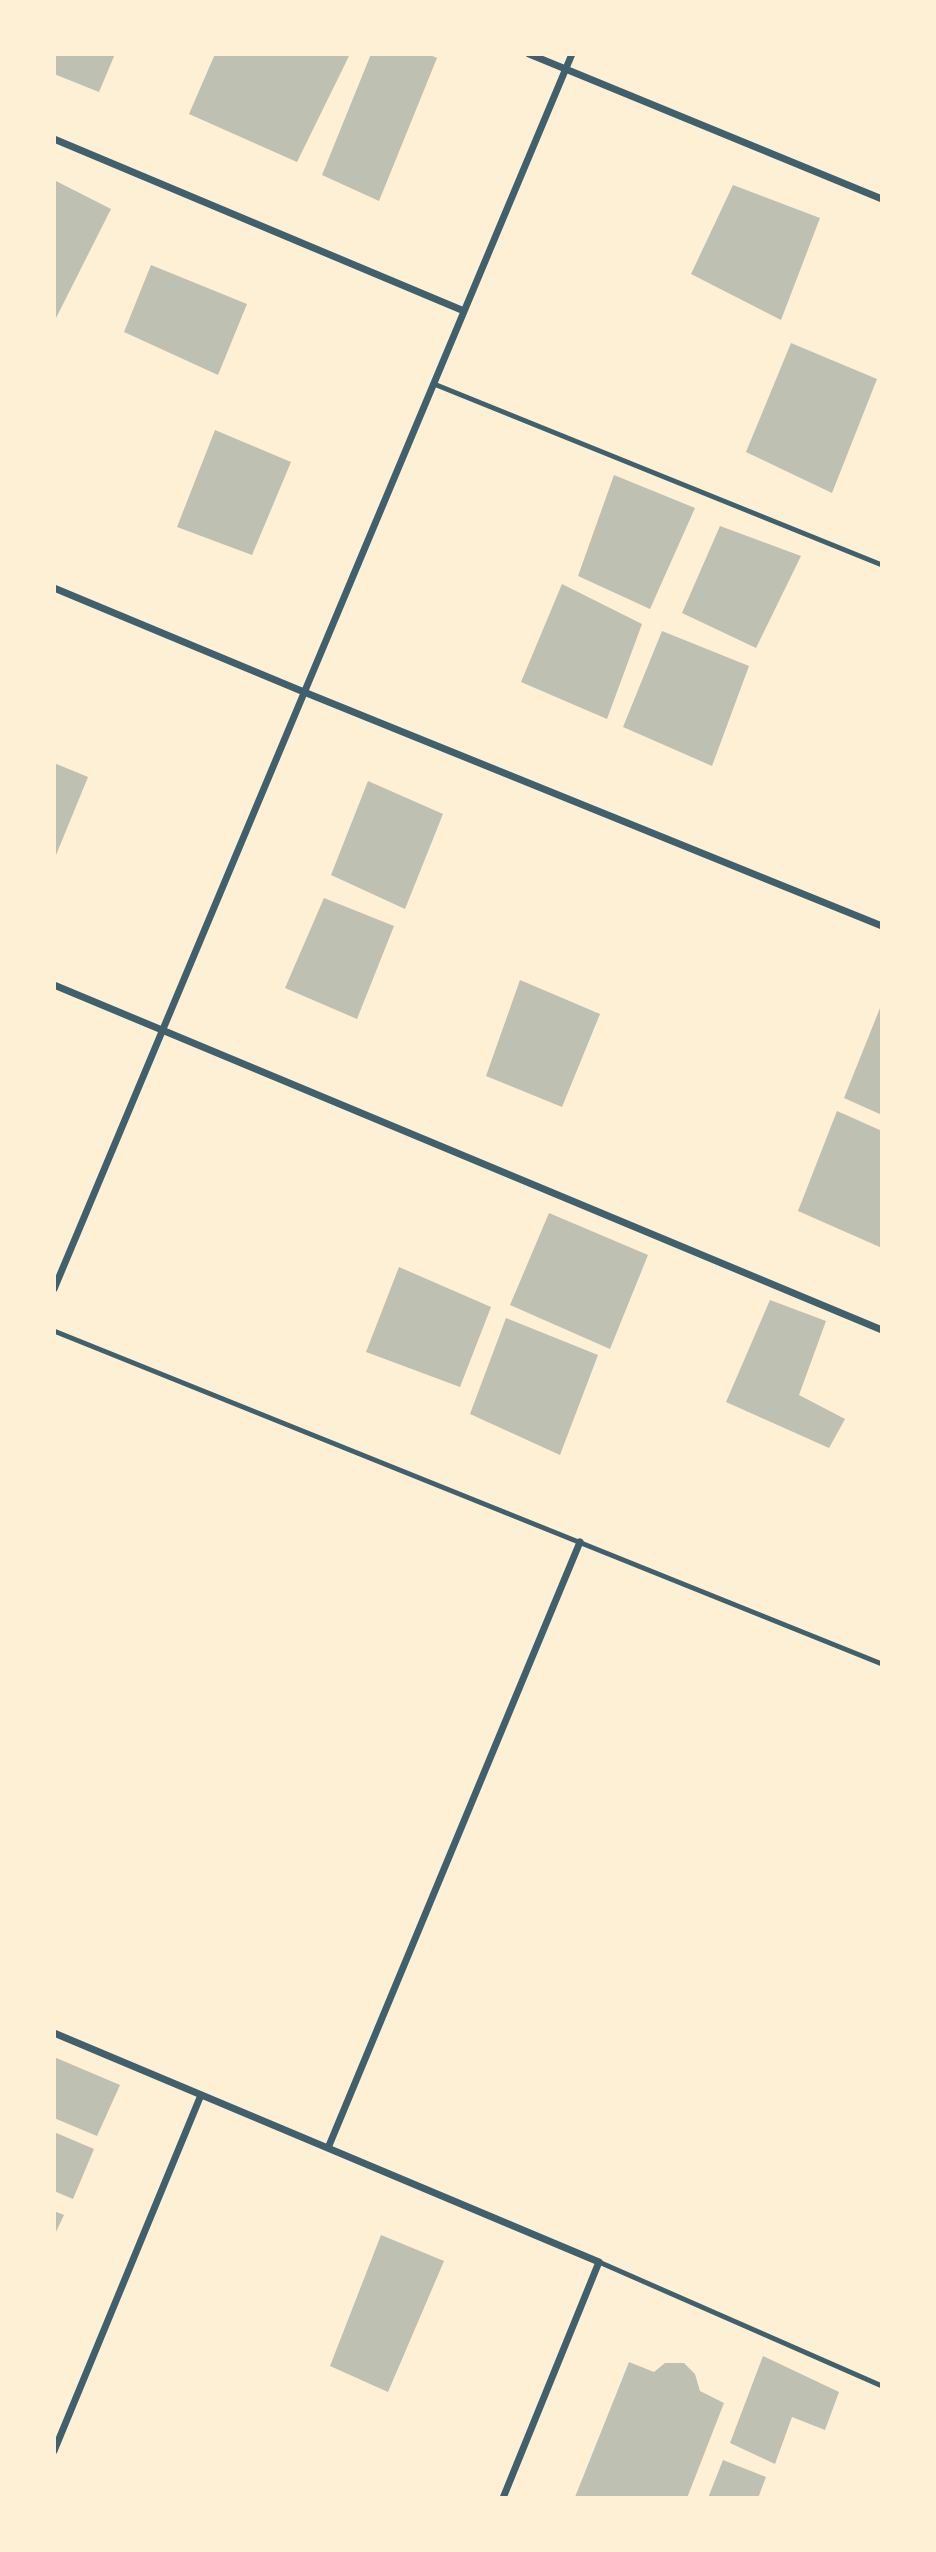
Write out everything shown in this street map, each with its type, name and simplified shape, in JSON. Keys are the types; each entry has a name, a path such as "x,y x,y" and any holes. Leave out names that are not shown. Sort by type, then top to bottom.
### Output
{"street":[{"path":"529,54 882,199"},
{"path":"54,1289 572,54"},
{"path":"54,139 464,311"},
{"path":"54,588 882,926"},
{"path":"54,985 882,1330"},
{"path":"328,2148 580,1542"},
{"path":"54,2033 599,2262 503,2498"},
{"path":"54,2451 201,2095"}],"lane":[{"path":"434,384 882,565"},
{"path":"54,1331 882,1664"},
{"path":"599,2262 882,2386"}],"building":[{"path":"55,54 115,54 99,92 54,74"},
{"path":"215,54 350,54 297,162 189,114"},
{"path":"371,54 428,54 437,58 379,201 322,175"},
{"path":"54,180 111,209 54,322"},
{"path":"733,185 820,218 781,320 691,274"},
{"path":"151,265 247,304 218,375 124,332"},
{"path":"791,343 877,379 832,493 746,452"},
{"path":"215,430 291,462 252,555 177,527"},
{"path":"614,475 695,508 650,609 578,576"},
{"path":"720,526 801,556 756,648 682,613"},
{"path":"562,584 642,624 607,719 521,682"},
{"path":"662,631 749,666 712,766 623,727"},
{"path":"54,763 88,777 54,860"},
{"path":"368,781 443,814 405,909 331,875"},
{"path":"324,898 394,926 357,1019 285,988"},
{"path":"520,980 600,1014 562,1107 486,1076"},
{"path":"882,1003 882,1115 844,1098"},
{"path":"837,1111 882,1131 882,1248 798,1211"},
{"path":"549,1213 648,1255 610,1349 510,1305"},
{"path":"399,1267 491,1307 460,1387 366,1352"},
{"path":"770,1300 826,1321 799,1395 845,1419 829,1448 726,1402"},
{"path":"506,1318 598,1355 560,1455 470,1414"},
{"path":"54,2057 120,2085 97,2136 54,2118"},
{"path":"54,2132 94,2149 73,2199 54,2191"},
{"path":"54,2211 64,2215 54,2236"},
{"path":"381,2235 444,2261 388,2392 330,2366"},
{"path":"763,2356 839,2392 825,2430 792,2417 775,2464 730,2443"},
{"path":"629,2362 654,2372 665,2363 684,2363 695,2374 700,2391 724,2403 687,2498 575,2497"},
{"path":"723,2460 766,2477 758,2498 708,2498"}]}
